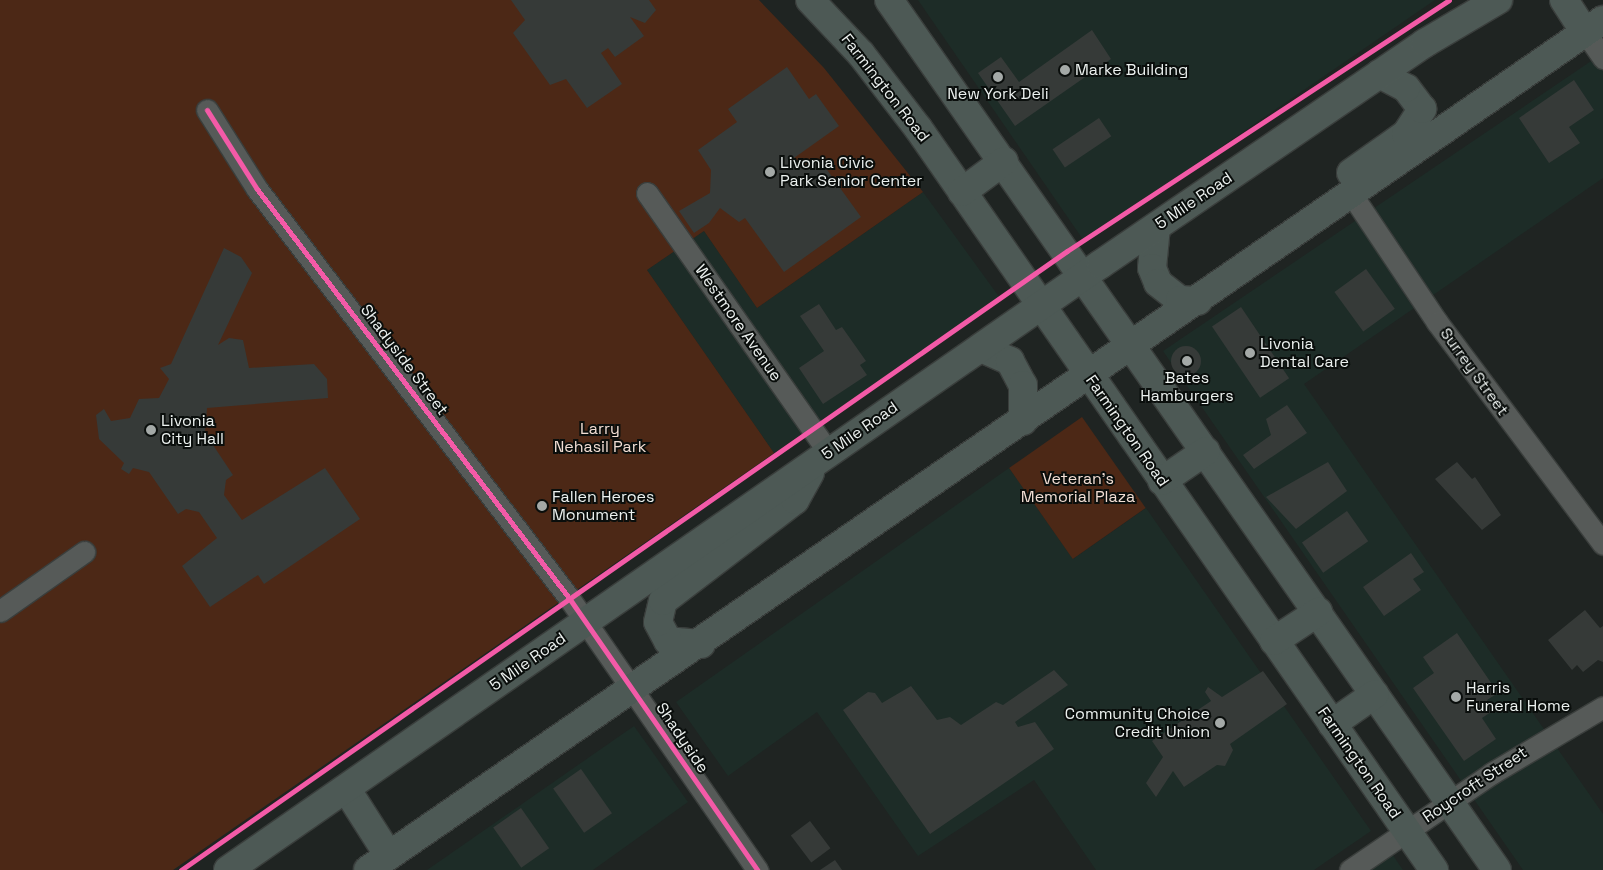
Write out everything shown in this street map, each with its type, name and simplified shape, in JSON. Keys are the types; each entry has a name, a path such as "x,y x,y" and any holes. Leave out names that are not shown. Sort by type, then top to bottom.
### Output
{"main road":[{"path":"889,0 1133,345 1497,870"},
{"name":"5 Mile Road","path":"228,870 347,790 1156,227 1380,74 1498,0"},
{"path":"347,790 385,865 700,644 1594,26 1564,0"},
{"name":"Farmington Road","path":"817,2 884,82 1434,870"},
{"path":"1286,240 1300,210 1406,134 1419,120 1422,109 1417,97 1380,74"},
{"path":"962,192 1004,161"},
{"path":"1156,227 1152,268 1158,283 1180,300 1198,301"},
{"path":"981,348 1010,361 1023,385 1023,421"},
{"path":"1162,481 1206,450"},
{"path":"700,644 668,641 658,622 663,601 795,500 823,457"},
{"path":"1274,641 1318,612"},
{"path":"1332,724 1375,694"}],"street":[{"path":"1594,26 1603,58"},
{"name":"Shadyside Street","path":"207,110 258,189 586,622"},
{"name":"Westmore Avenue","path":"647,193 823,457"},
{"name":"Surrey Street","path":"1352,195 1437,322 1603,544"},
{"path":"0,611 84,552"},
{"name":"Shadyside","path":"586,622 757,870"},
{"name":"Roycroft Street","path":"1350,870 1450,801 1603,706"}],"shaded area":[{"path":"918,0 1435,0 1084,241"},
{"path":"1603,53 1603,178 1304,384 1603,814 1603,870 1523,870 1163,351"},
{"path":"923,192 1000,298 774,453 647,270 704,231 757,308"},
{"path":"1009,468 1073,559 1146,508 1371,831 1314,870 1096,870 1034,780 918,856 817,712 728,776 676,702"},
{"path":"634,726 688,802 593,870 427,870"},
{"path":"1392,854 1403,870 1369,870"}],"green space":[{"name":"Larry Nehasil Park","path":"0,0 759,0 824,68 923,192 757,308 704,231 647,270 774,453 173,870 0,870"},
{"name":"Veteran's Memorial Plaza","path":"1082,417 1146,508 1073,559 1009,468"}],"building":[{"path":"511,0 649,0 656,10 645,23 630,17 644,36 615,57 608,48 601,53 622,84 587,108 566,79 550,85 513,33 525,20"},
{"name":"Marke Building","path":"1092,30 1111,59 1015,126 978,73 1001,57 1019,82"},
{"name":"Livonia Civic Park Senior Center","path":"787,67 809,99 816,94 839,126 794,158 804,166 814,159 821,169 825,167 861,217 784,272 745,218 739,222 720,208 709,223 694,233 679,211 710,193 711,170 698,150 737,122 728,109"},
{"path":"1574,80 1594,110 1569,127 1580,143 1549,163 1519,118"},
{"path":"1099,118 1111,136 1065,168 1053,149"},
{"name":"Livonia City Hall","path":"224,248 241,257 252,273 218,345 229,338 243,340 249,368 314,364 327,379 328,398 207,408 205,433 233,475 226,480 224,495 242,520 325,468 360,519 264,584 258,575 210,607 182,566 217,538 199,512 186,509 178,514 149,472 133,468 129,474 121,469 124,463 99,439 96,415 104,409 111,421 130,418 139,399 159,398 169,379 160,368 171,364"},
{"path":"1366,269 1395,309 1363,332 1334,292"},
{"path":"819,304 836,330 842,327 866,361 860,365 867,375 823,404 799,368 824,351 800,316"},
{"name":"Livonia Dental Care","path":"1241,307 1289,378 1260,398 1212,327"},
{"name":"Bates Hamburgers","path":"1186,346 1192,347 1200,355 1200,367 1192,375 1186,376 1180,375 1172,367 1171,361 1172,355 1180,347"},
{"path":"1287,405 1307,433 1254,469 1243,455 1271,435 1266,419"},
{"path":"1328,462 1347,491 1296,529 1266,497"},
{"path":"1457,462 1472,479 1475,477 1501,515 1482,530 1435,479"},
{"path":"1347,511 1368,541 1323,573 1302,543"},
{"path":"1411,553 1424,572 1413,579 1421,590 1384,616 1363,587"},
{"path":"1585,610 1600,628 1603,626 1603,662 1598,660 1583,672 1577,665 1572,670 1548,640"},
{"name":"Harris Funeral Home","path":"1457,633 1498,693 1487,700 1494,710 1482,718 1496,739 1464,761 1413,688 1434,673 1423,657"},
{"path":"1054,670 1068,685 1015,722 1018,727 1035,722 1054,749 930,834 843,710 868,692 875,693 882,703 911,686 937,720 950,717 961,725 996,702 1003,705"},
{"name":"Community Choice Credit Union","path":"1263,671 1287,704 1230,744 1233,750 1225,766 1217,765 1184,787 1173,771 1156,797 1146,783 1163,757 1152,741 1211,701 1205,692 1208,687 1222,697"},
{"path":"581,769 612,813 584,833 553,789"},
{"path":"521,808 549,848 521,868 493,828"},
{"path":"810,821 830,848 811,863 791,835"},
{"path":"835,860 842,870 820,870"}],"cycle path":[{"path":"181,870 1067,251 1449,0"},
{"path":"207,110 257,189 569,598 757,870"}],"place":[{"name":"Marke Building","path":"1065,70"},
{"name":"New York Deli","path":"998,77"},
{"name":"Livonia Civic Park Senior Center","path":"770,172"},
{"name":"Livonia Dental Care","path":"1250,353"},
{"name":"Bates Hamburgers","path":"1187,361"},
{"name":"Livonia City Hall","path":"151,430"},
{"name":"Fallen Heroes Monument","path":"542,506"},
{"name":"Harris Funeral Home","path":"1456,697"},
{"name":"Community Choice Credit Union","path":"1220,723"}]}
